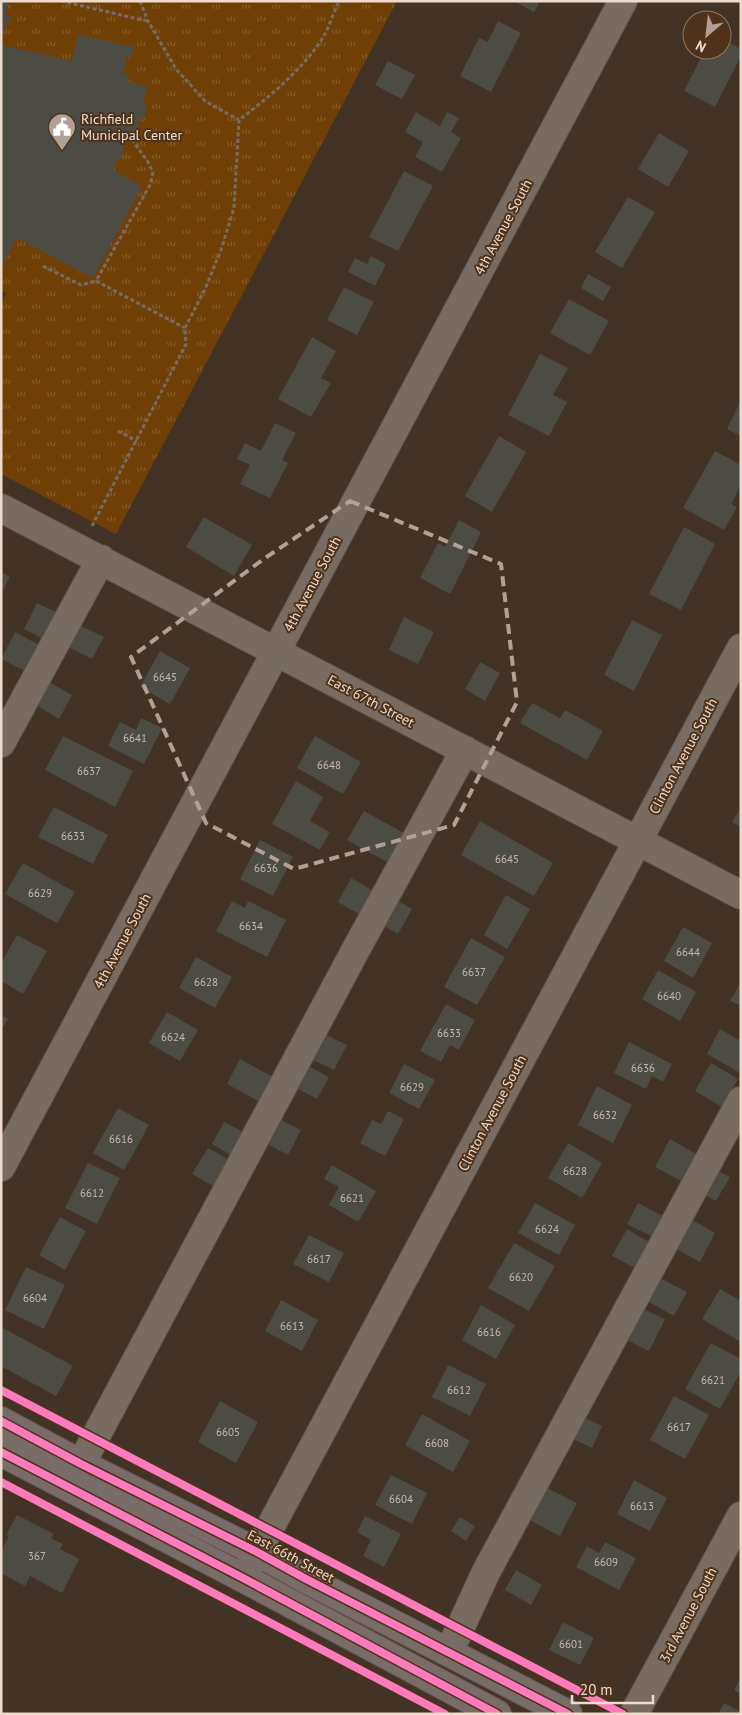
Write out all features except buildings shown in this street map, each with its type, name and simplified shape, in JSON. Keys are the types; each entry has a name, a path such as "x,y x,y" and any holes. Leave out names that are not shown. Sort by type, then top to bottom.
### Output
{"main road":[{"name":"East 66th Street","path":"1,1421 568,1714"},
{"path":"1,1452 243,1578 497,1714"}],"street":[{"name":"4th Avenue South","path":"1,1166 623,1"},
{"name":"East 67th Street","path":"1,508 741,895"},
{"path":"1,743 101,559"},
{"name":"Clinton Avenue South","path":"243,1578 741,648"},
{"path":"81,1464 354,953 465,750"},
{"path":"449,1652 486,1572 741,1101"},
{"name":"3rd Avenue South","path":"634,1714 741,1516"}],"path":[{"path":"61,1 148,21"},
{"path":"140,1 148,21 176,69 205,101 239,120"},
{"path":"91,529 186,344 185,328 205,289 221,250 234,208 239,120 298,69 325,34 338,1"},
{"path":"43,266 81,286 96,281 150,184 153,172 128,134"},
{"path":"96,281 185,328"},
{"path":"118,431 137,441"}],"highlighted area":[{"path":"350,501 501,564 517,702 454,825 294,869 206,823 131,657 265,558"}],"green space":[{"path":"1,1 397,1 116,534 1,474 1,303 6,293 1,290"}],"cycle path":[{"path":"1,1390 623,1714"},
{"path":"1,1421 568,1714"},
{"path":"1,1452 243,1578 497,1714"},
{"path":"1,1482 445,1714"}],"place":[{"name":"Richfield Municipal Center","path":"62,151"}]}
